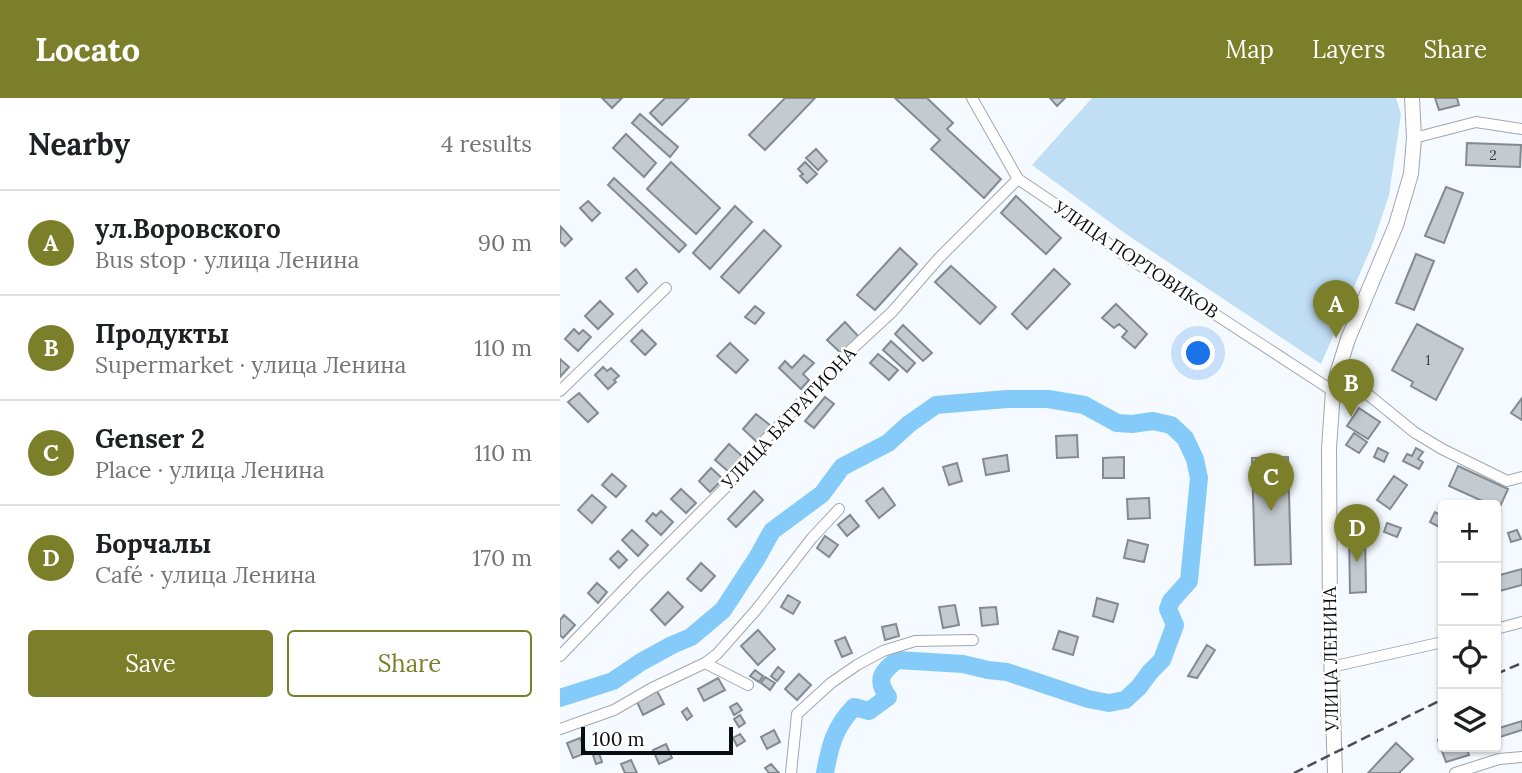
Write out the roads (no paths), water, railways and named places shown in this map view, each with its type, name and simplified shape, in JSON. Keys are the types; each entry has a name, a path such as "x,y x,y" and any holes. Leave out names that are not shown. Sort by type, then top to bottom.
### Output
{"main road":[{"name":"УЛИЦА ЛЕНИНА","path":"1335,773 1329,448 1333,391 1348,340 1396,225 1410,174 1414,138 1412,98"}],"street":[{"name":"УЛИЦА ПОРТОВИКОВ","path":"972,98 1018,179 1121,253 1333,391"},
{"path":"1414,138 1476,122 1522,129"},
{"name":"УЛИЦА БАГРАТИОНА","path":"560,656 728,485 765,440 1018,179"},
{"path":"560,391 666,288"},
{"path":"1337,374 1360,388 1414,432 1442,449 1507,481 1522,477"},
{"path":"560,729 614,710 652,688 705,663 717,654 839,509"},
{"path":"1501,628 1522,622"},
{"path":"791,773 797,714 831,683 883,651 915,640 973,640"},
{"path":"1331,667 1438,643"},
{"path":"705,663 748,685"},
{"path":"1455,773 1499,759 1522,757"}],"waterway":[{"path":"560,698 613,681 641,662 691,637 723,610 772,531 822,494 842,467 888,443 936,405 1007,399 1048,399 1084,405 1117,423 1153,421 1171,425 1185,438 1195,459 1199,478 1189,581 1171,601 1168,609 1175,625 1162,660 1139,687 1125,700 1109,703 1088,699 1007,672 963,664 897,660 882,676 882,685 888,697 869,711 854,707 842,722 831,746 825,773"}],"railway":[{"path":"1501,672 1522,663"},
{"path":"1294,773 1438,701"}],"place":[{"name":"ул.Воровского","path":"1336,338"},
{"name":"Продукты","path":"1351,417"},
{"name":"Genser 2","path":"1271,511"},
{"name":"Борчалы","path":"1357,562"}]}
